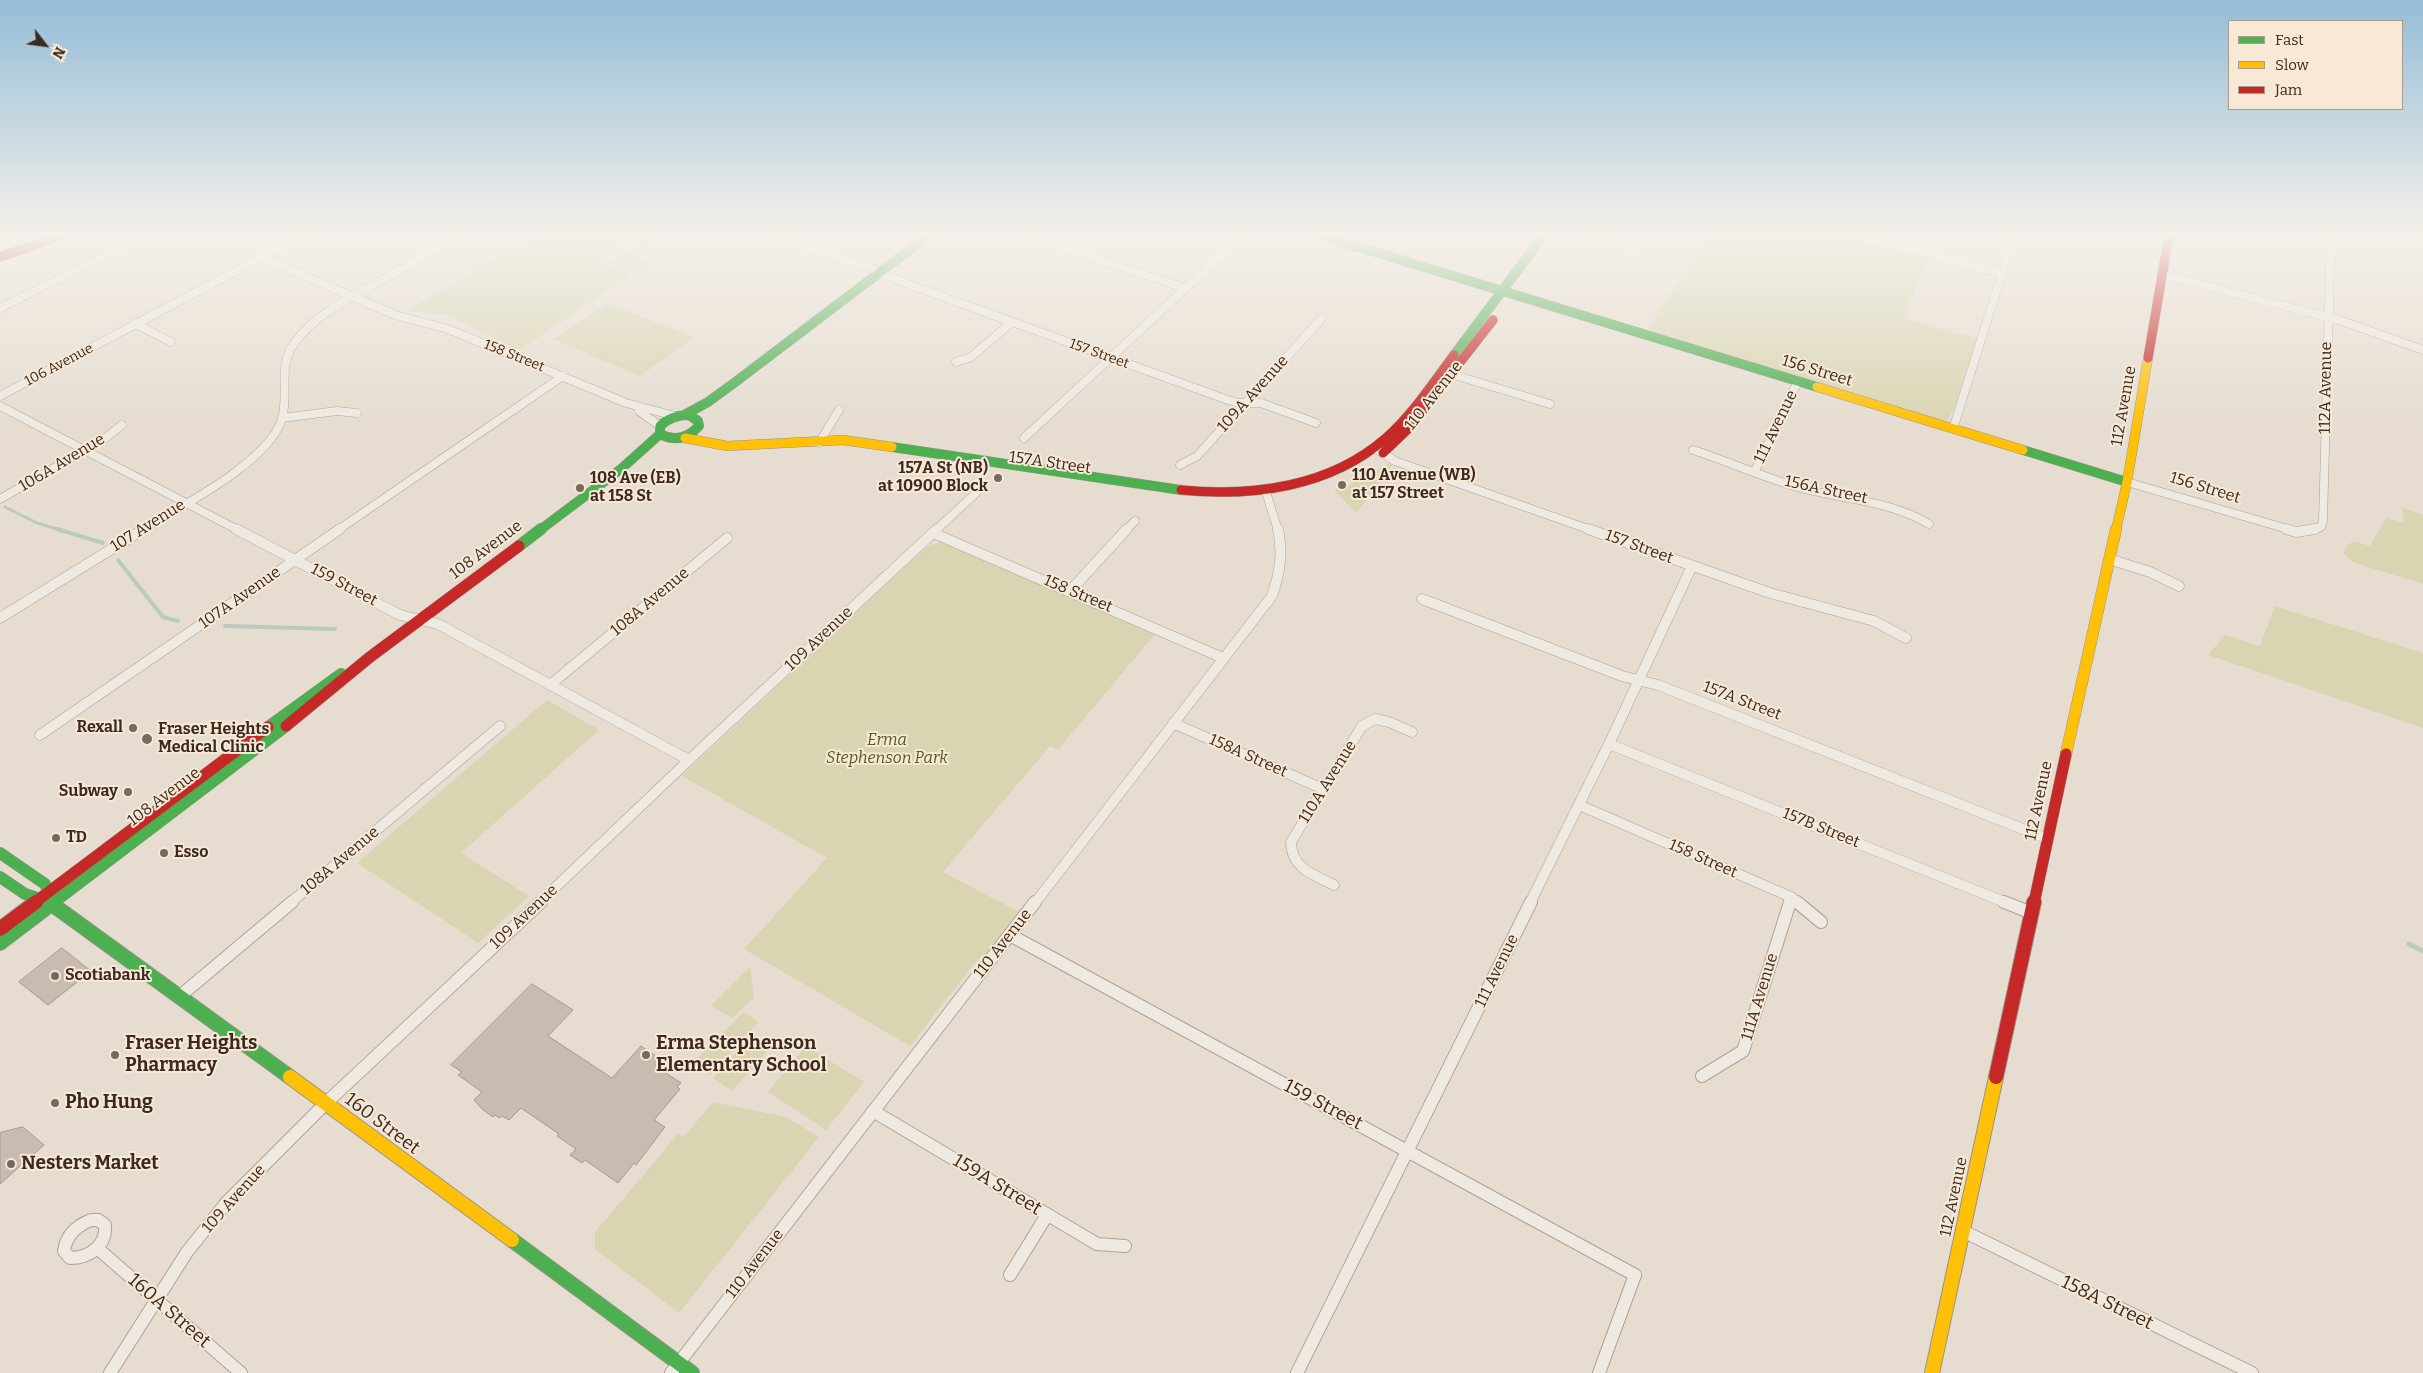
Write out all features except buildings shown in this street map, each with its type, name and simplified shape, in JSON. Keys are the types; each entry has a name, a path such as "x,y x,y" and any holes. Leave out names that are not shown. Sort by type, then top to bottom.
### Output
{"main road":[{"path":"680,415 708,402 844,299"},
{"name":"110 Avenue","path":"1378,451 1467,337 1502,299"},
{"name":"110 Avenue","path":"1266,493 1305,489 1333,480 1408,429 1451,374 1503,299"},
{"name":"156 Street","path":"1530,299 1797,383 2127,482"},
{"name":"112 Avenue","path":"1932,1373 2127,482 2159,299"},
{"path":"1451,374 1449,369 1470,341 1467,337"},
{"path":"685,438 694,433 699,424 734,383"},
{"name":"157A Street","path":"680,415 693,416 709,436 742,445"},
{"name":"108 Avenue","path":"621,469 660,430 680,415"},
{"path":"660,430 672,439"},
{"name":"157A Street","path":"672,439 685,438 722,445 824,442 882,455 1176,498 1222,501 1266,493"},
{"name":"108 Avenue","path":"0,943 51,897 335,688 370,657 419,620 621,469 672,439"},
{"name":"160 Street","path":"0,853 45,884 51,897 180,996 675,1368 692,1373"},
{"name":"160 Street","path":"0,876 25,894 39,899 51,897"},
{"path":"0,928 39,899"}],"street":[{"path":"0,308 18,299"},
{"name":"106 Avenue","path":"0,396 183,299"},
{"path":"350,299 320,317 292,346 284,368 282,418 337,411 357,413"},
{"name":"158 Street","path":"358,299 395,315 448,329 626,403 680,415"},
{"name":"157 Street","path":"951,299 1228,400 1244,403 1261,403 1316,423"},
{"path":"1024,438 1173,299"},
{"path":"1953,429 1994,299"},
{"path":"2258,299 2378,329 2423,346"},
{"name":"112A Avenue","path":"2308,532 2321,528 2324,521 2329,299"},
{"name":"109A Avenue","path":"1180,465 1197,456 1322,318"},
{"path":"2339,320 2423,350"},
{"path":"956,362 977,352 1012,322"},
{"path":"136,324 171,342"},
{"path":"1451,374 1550,404"},
{"name":"107A Avenue","path":"40,735 563,376"},
{"name":"111 Avenue","path":"1755,471 1797,383"},
{"name":"158 Street","path":"626,403 660,430"},
{"name":"159 Street","path":"0,406 400,615 438,624 688,760"},
{"path":"824,442 839,410"},
{"name":"107 Avenue","path":"0,618 186,503 249,461 272,437 282,418"},
{"name":"106A Avenue","path":"0,500 85,451 122,425"},
{"name":"156A Street","path":"1693,450 1808,489 1880,502 1906,511 1929,524"},
{"name":"157 Street","path":"1378,451 1395,461 1776,595 1871,619 1906,638"},
{"name":"156 Street","path":"2127,482 2284,529 2308,532"},
{"name":"109 Avenue","path":"110,1373 187,1252 226,1204 325,1104 643,806 688,760 976,493"},
{"name":"110 Avenue","path":"675,1368 1272,596 1282,566 1282,544 1266,493"},
{"path":"1070,590 1135,521"},
{"name":"158 Street","path":"933,533 1070,590 1223,658"},
{"name":"108A Avenue","path":"550,685 727,538"},
{"path":"2109,558 2150,572 2179,586"},
{"name":"111 Avenue","path":"1297,1373 1609,744 1692,566"},
{"name":"157A Street","path":"1422,599 1622,676 1640,680 2048,838"},
{"name":"110A Avenue","path":"1334,885 1295,864 1290,851 1291,842 1362,726 1375,719 1389,722 1412,732"},
{"name":"158A Street","path":"1173,723 1323,789"},
{"name":"108A Avenue","path":"180,996 500,726"},
{"name":"157B Street","path":"1609,744 2032,913"},
{"name":"158 Street","path":"1579,805 1791,897 1821,922"},
{"name":"111A Avenue","path":"1702,1076 1743,1051 1791,897"},
{"name":"159 Street","path":"1010,935 1635,1275 1599,1373"},
{"name":"159A Street","path":"873,1111 1097,1244 1125,1246"},
{"path":"1010,1276 1047,1214"},
{"name":"158A Street","path":"1963,1231 2252,1373"},
{"name":"160A Street","path":"97,1248 241,1373"}],"green space":[{"path":"426,299 595,299 519,350 446,315 406,311"},
{"path":"1667,299 1912,299 1904,318 1977,339 1955,407 1946,420 1935,420 1716,351 1708,351 1658,335 1648,329"},
{"path":"608,303 694,338 640,376 553,339"},
{"path":"1390,463 1393,464 1356,513 1334,490 1360,480"},
{"path":"2402,507 2423,515 2423,584 2352,562 2344,553 2346,546 2354,541 2370,546 2386,518 2404,523"},
{"name":"Erma Stephenson Park","path":"941,542 1155,634 1058,750 1050,746 943,872 1019,912 987,954 978,959 910,1046 744,949 827,858 682,776 886,584 927,547"},
{"path":"2275,606 2423,653 2423,728 2208,655 2225,635 2260,646"},
{"path":"547,700 599,730 461,853 529,896 478,943 357,863"},
{"path":"750,967 754,998 732,1018 711,1006"},
{"path":"744,1012 758,1022 710,1075 693,1062"},
{"path":"749,1038 772,1046 732,1091 713,1078"},
{"path":"806,1046 864,1082 826,1130 768,1092"},
{"path":"713,1102 786,1117 819,1137 679,1313 595,1249 595,1232 678,1134 684,1137"}],"waterway":[{"path":"5,507 37,523 61,530"},
{"path":"57,529 103,543"},
{"path":"118,560 163,617 178,621"},
{"path":"225,626 335,629"},
{"path":"2409,944 2423,951"}],"traffic: fast":[{"path":"684,415 708,402 845,299"},
{"path":"1454,355 1496,299"},
{"path":"1529,299 1817,387"},
{"path":"689,415 698,421 699,426 691,434 676,439 660,434 660,426 666,420 677,416 689,415"},
{"path":"519,546 621,469 660,434"},
{"path":"892,447 1181,490"},
{"path":"2023,450 2127,482"},
{"path":"268,727 341,674"},
{"path":"0,943 286,726"},
{"path":"0,853 45,884 52,900"},
{"path":"0,877 25,894 53,903 290,1077"},
{"path":"512,1240 692,1373"}],"traffic: slow":[{"path":"2066,754 2127,482 2148,358"},
{"path":"1817,387 2023,450"},
{"path":"685,438 727,446 843,440 892,447"},
{"path":"290,1077 512,1240"},
{"path":"1932,1373 1996,1077"}],"traffic: jam":[{"path":"2148,358 2158,299"},
{"path":"1383,453 1408,429 1493,320"},
{"path":"1181,490 1207,493 1262,490 1316,478 1342,467 1365,454 1386,438 1413,409 1454,355"},
{"path":"286,726 335,688 370,657 519,546"},
{"path":"0,929 268,727"},
{"path":"1996,1077 2066,754"}],"place":[{"name":"157A St (NB) at 10900 Block","path":"998,478"},
{"name":"110 Avenue (WB) at 157 Street","path":"1342,485"},
{"name":"108 Ave (EB) at 158 St","path":"580,488"},
{"name":"Rexall","path":"133,728"},
{"name":"Fraser Heights Medical Clinic","path":"147,739"},
{"name":"Subway","path":"128,792"},
{"name":"TD","path":"56,838"},
{"name":"Esso","path":"164,853"},
{"name":"Scotiabank","path":"55,976"},
{"name":"Fraser Heights Pharmacy","path":"115,1055"},
{"name":"Erma Stephenson Elementary School","path":"646,1055"},
{"name":"Pho Hung","path":"55,1103"},
{"name":"Nesters Market","path":"11,1164"}]}
